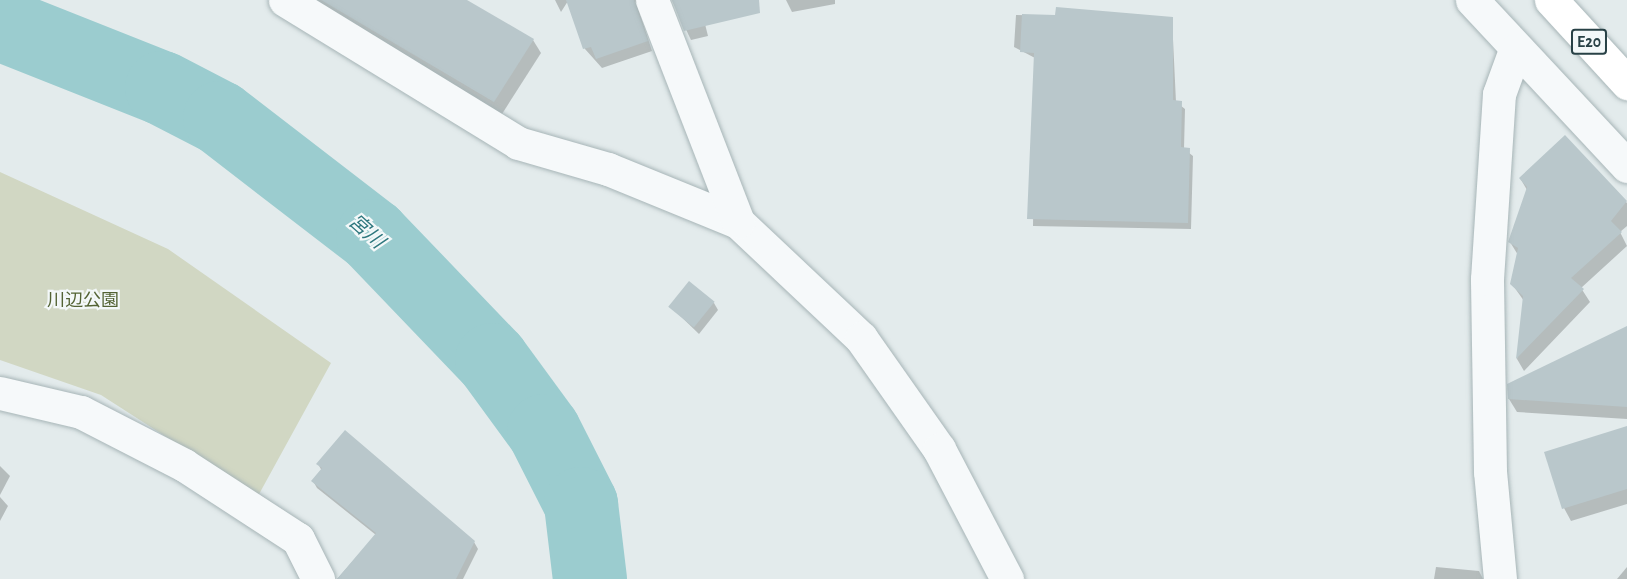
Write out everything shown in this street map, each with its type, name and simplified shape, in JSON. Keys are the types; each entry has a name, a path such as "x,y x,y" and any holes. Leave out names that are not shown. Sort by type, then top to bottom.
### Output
{"highway":[{"name":"E20","path":"1551,0 1627,83"}],"street":[{"path":"285,0 518,143 608,168 738,222 861,338 939,448 1007,579"},
{"path":"652,0 738,222"},
{"path":"1472,0 1515,50 1627,166"},
{"path":"1500,579 1490,472 1487,279 1499,94 1515,50"},
{"path":"0,393 81,412 184,465 298,539 318,579"}],"green space":[{"name":"川辺公園","path":"0,172 168,249 331,363 258,496 101,395 0,360"}],"building":[{"path":"321,0 467,0 534,39 494,102"},
{"path":"566,0 634,0 648,41 596,59 591,47 583,49"},
{"path":"672,0 759,0 760,13 684,31"},
{"path":"1056,7 1173,17 1173,100 1182,101 1181,147 1190,148 1188,223 1027,219 1034,53 1020,52 1022,14 1055,15"},
{"path":"1565,135 1627,201 1611,221 1622,232 1571,278 1584,289 1516,359 1523,296 1510,284 1518,248 1508,242 1527,187 1519,178"},
{"path":"689,281 715,302 694,327 668,307"},
{"path":"1627,326 1627,407 1508,399 1507,384"},
{"path":"1627,426 1627,489 1562,509 1544,452"},
{"path":"345,430 475,541 456,579 337,579 376,533 311,481 322,468 316,464"}],"waterway":[{"name":"宮川","path":"0,24 162,88 220,118 373,236 492,360 544,431 581,504 590,579"}]}
